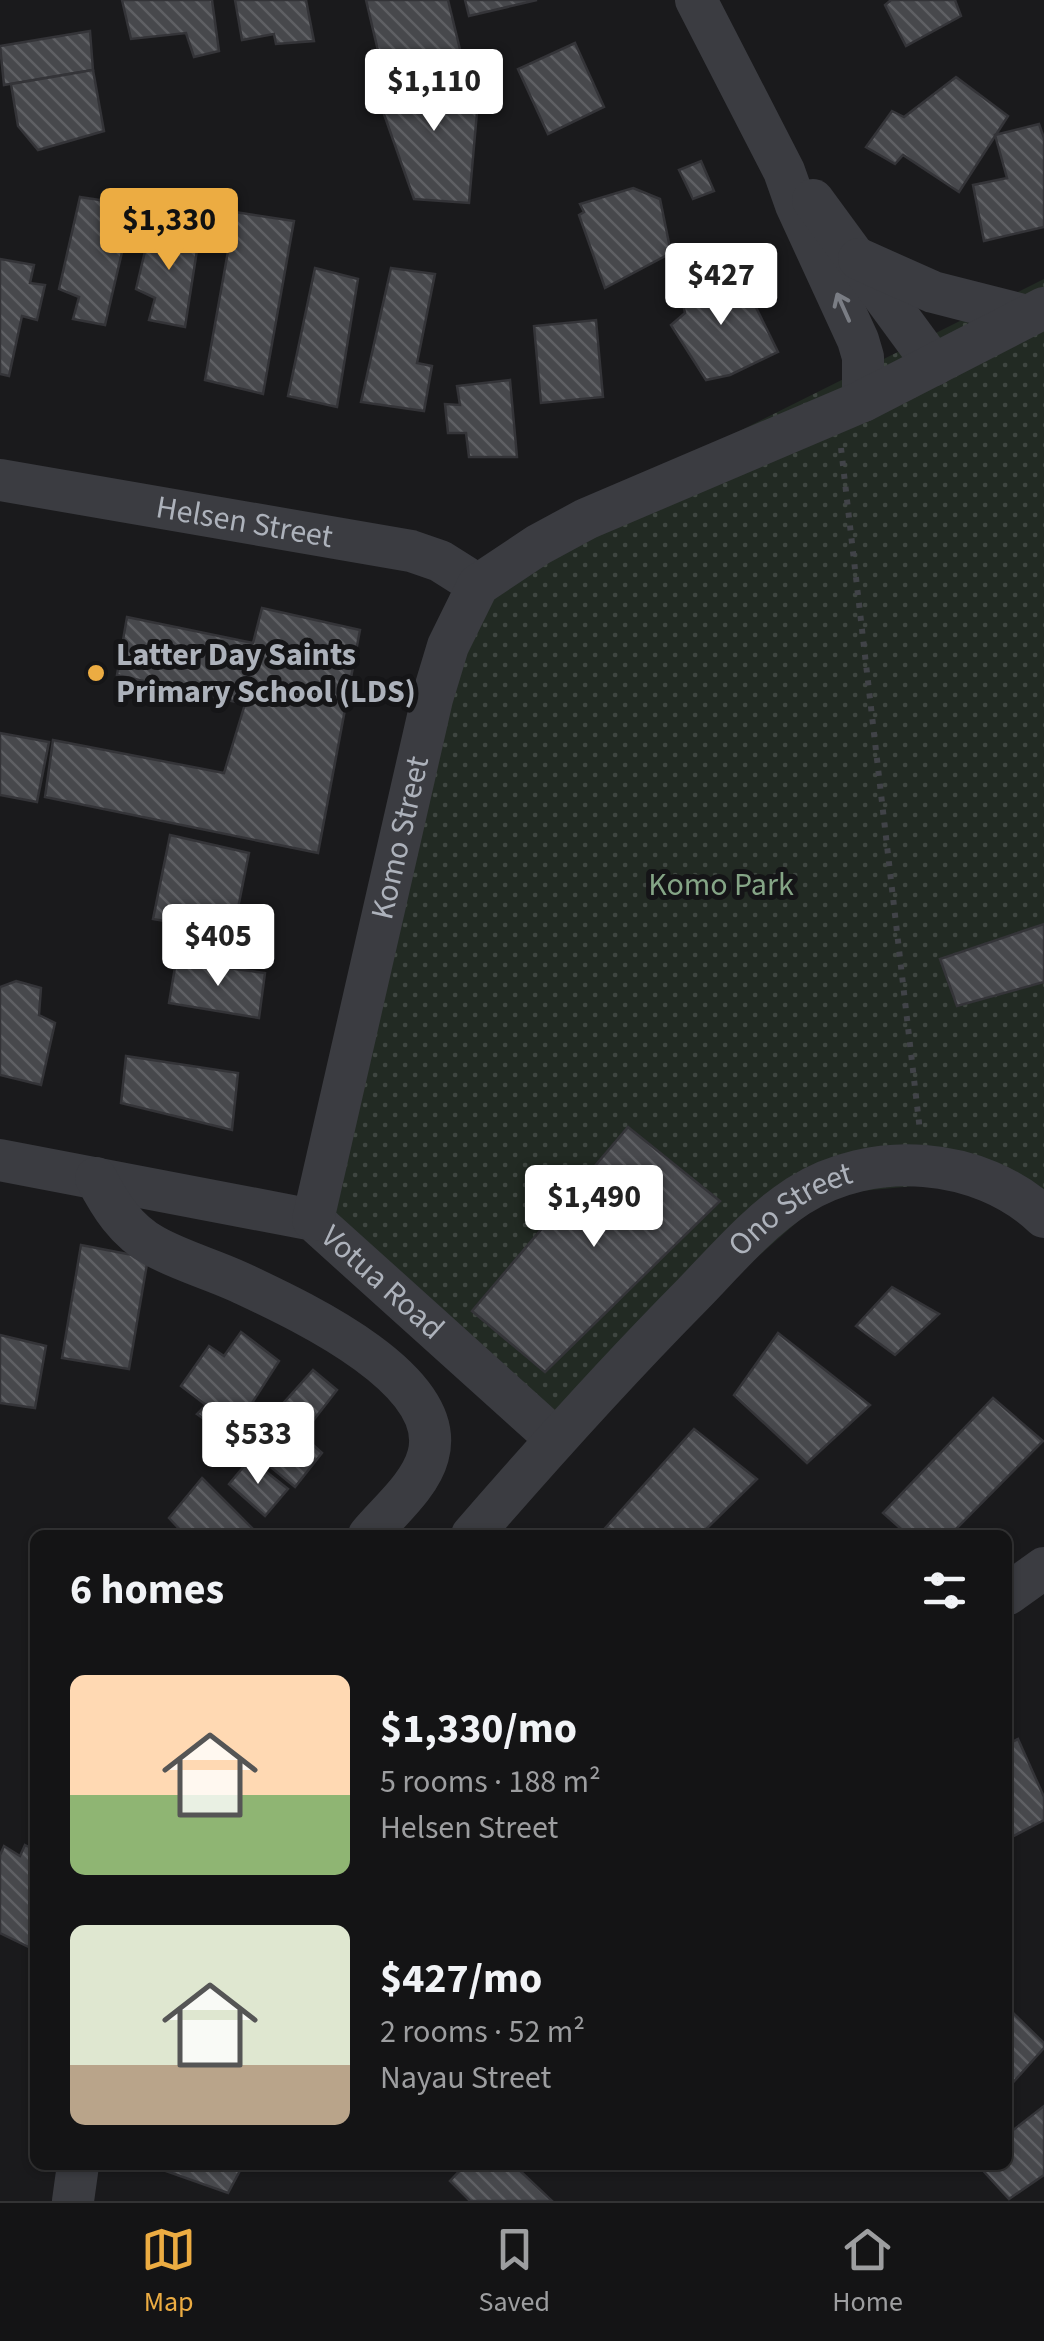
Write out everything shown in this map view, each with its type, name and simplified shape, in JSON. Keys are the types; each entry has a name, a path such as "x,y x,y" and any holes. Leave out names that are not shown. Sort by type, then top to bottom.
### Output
{"street":[{"path":"703,2 784,171 858,340 863,357 850,407"},
{"path":"784,171 811,197 934,365"},
{"path":"858,259 933,292 1035,312"},
{"path":"478,585 586,519 850,407 1035,312"},
{"name":"Helsen Street","path":"0,480 412,551 440,561 478,585"},
{"name":"Komo Street","path":"313,1220 432,699 448,646 478,585"},
{"name":"Votua Road","path":"0,1160 313,1220 556,1439"},
{"name":"Ono Street","path":"476,1530 556,1439 751,1234 799,1196 857,1170 924,1164 979,1177 1044,1217"},
{"path":"96,1178 116,1215 152,1246 238,1282 358,1344 416,1398 430,1430 430,1454 421,1474 373,1530"},
{"path":"1012,1591 1044,1568"},
{"path":"73,2201 77,2170"}],"path":[{"path":"850,407 924,1164"}],"green space":[{"name":"Komo Park","path":"1044,279 1044,1220 978,1180 829,1194 547,1442 319,1220 457,572"}],"building":[{"path":"122,0 212,0 219,51 194,57 186,33 131,39"},
{"path":"235,0 306,0 314,41 276,44 274,34 242,40"},
{"path":"366,0 448,0 464,66 384,76"},
{"path":"465,0 537,0 469,16"},
{"path":"891,0 955,0 961,16 906,46 885,5"},
{"path":"90,31 93,70 4,85 0,46"},
{"path":"575,43 604,107 548,134 518,69"},
{"path":"455,67 477,112 469,203 414,199 379,100 425,70"},
{"path":"93,70 104,131 38,150 18,126 11,84"},
{"path":"956,77 1008,116 959,192 903,155 895,164 866,147 892,111 904,117"},
{"path":"1039,124 1044,138 1044,227 984,241 973,185 1007,178 995,135"},
{"path":"701,161 714,191 693,199 679,170"},
{"path":"633,188 660,199 671,253 605,288 579,215 584,212 580,204"},
{"path":"80,197 133,205 105,325 73,319 79,297 59,289"},
{"path":"235,212 294,221 263,394 205,380"},
{"path":"151,226 200,231 185,327 149,320 155,298 136,289"},
{"path":"0,259 34,265 30,283 45,285 37,320 22,316 9,376 0,374"},
{"path":"315,268 358,279 337,407 288,396"},
{"path":"391,268 435,274 417,363 432,366 424,411 361,402"},
{"path":"705,270 726,294 744,283 778,352 730,375 706,380 671,325 685,313 679,285"},
{"path":"596,320 603,397 541,403 534,326"},
{"path":"510,380 517,457 469,457 466,433 448,433 445,404 460,405 457,386"},
{"path":"262,608 360,630 318,853 45,797 53,740 224,773 245,704 117,675 127,617 253,643"},
{"path":"0,733 49,742 37,802 0,795"},
{"path":"170,835 249,853 233,933 153,919"},
{"path":"1044,924 1044,982 957,1006 940,959"},
{"path":"176,961 265,973 259,1018 169,1003"},
{"path":"16,981 41,988 39,1015 55,1023 41,1085 0,1075 0,987"},
{"path":"126,1056 238,1073 232,1130 121,1103"},
{"path":"628,1127 720,1201 545,1372 472,1311"},
{"path":"81,1245 148,1258 129,1369 62,1358"},
{"path":"892,1287 939,1314 895,1355 856,1326"},
{"path":"241,1332 279,1361 238,1425 223,1416 214,1426 197,1414 206,1405 181,1386 209,1346 224,1356"},
{"path":"778,1333 870,1405 807,1463 734,1395"},
{"path":"0,1335 46,1346 35,1408 0,1403"},
{"path":"313,1370 337,1390 302,1435 322,1453 295,1487 245,1446"},
{"path":"993,1398 1043,1441 955,1530 902,1530 883,1513"},
{"path":"694,1429 757,1479 705,1530 603,1530"},
{"path":"250,1459 288,1489 265,1516 229,1484"},
{"path":"202,1478 254,1530 180,1530 169,1518"},
{"path":"1018,1739 1044,1797 1044,1820 1012,1837 1012,1742"},
{"path":"25,1845 30,1848 30,1948 0,1933 0,1855 4,1846 20,1856"},
{"path":"1012,2012 1044,2043 1044,2048 1012,2084"},
{"path":"1044,2106 1044,2175 1009,2199 983,2170 1012,2170 1012,2131"},
{"path":"163,2170 240,2170 228,2193"},
{"path":"460,2170 519,2170 552,2201 470,2201 450,2181"}],"place":[{"name":"Latter Day Saints Primary School (LDS)","path":"96,673"}]}
